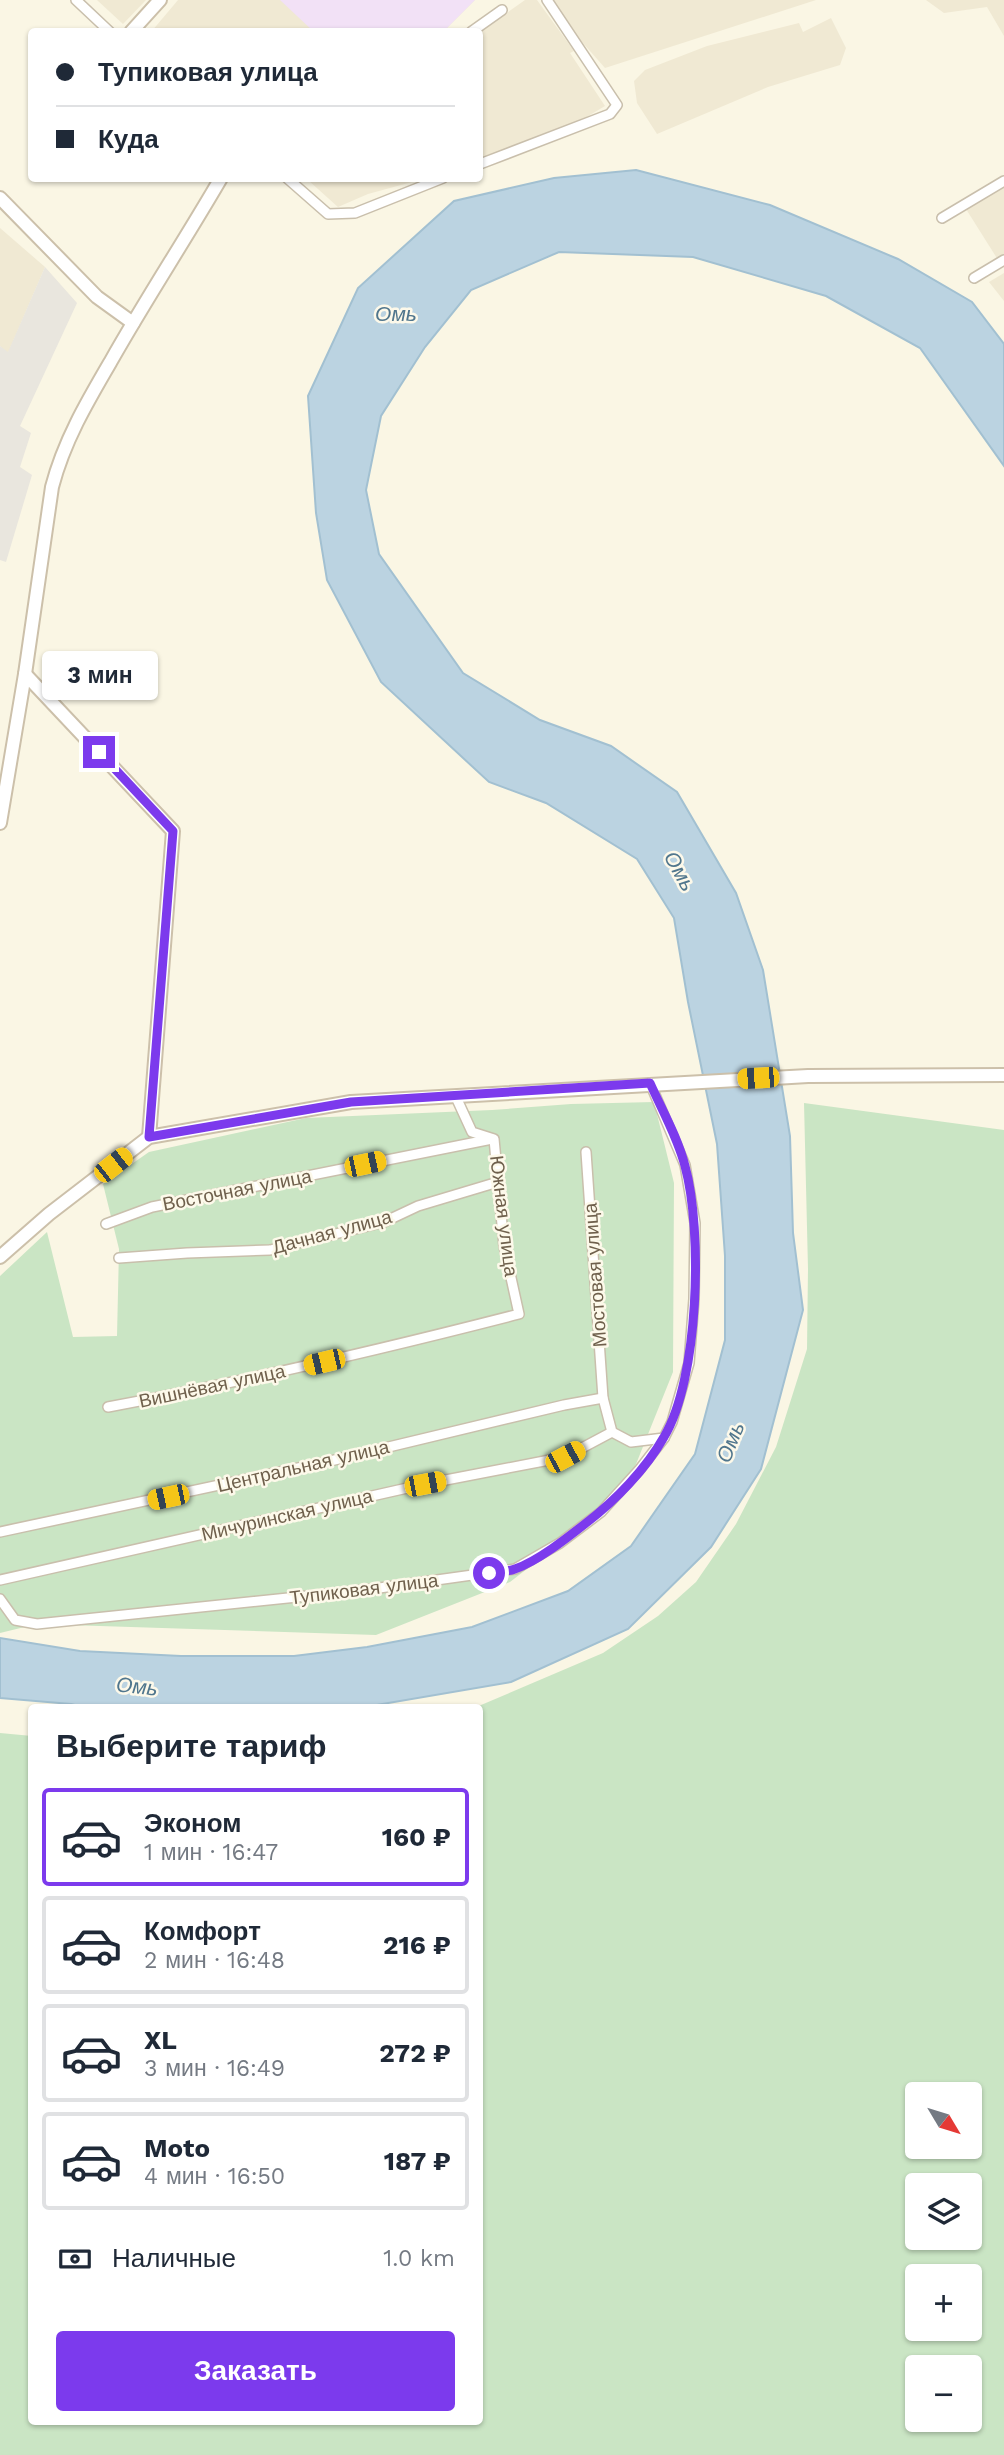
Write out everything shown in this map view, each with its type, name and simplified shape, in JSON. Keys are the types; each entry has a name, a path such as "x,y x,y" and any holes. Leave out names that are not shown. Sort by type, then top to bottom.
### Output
{"main road":[{"path":"135,28 160,0"},
{"path":"0,823 57,466 85,405 219,182"},
{"path":"0,198 97,297 133,323"},
{"path":"25,674 173,831 149,1137"},
{"path":"0,1257 49,1214 149,1137 351,1102 808,1076 1004,1075"}],"street":[{"path":"76,0 106,28"},
{"path":"483,163 610,114 617,105 547,0"},
{"path":"477,28 502,10"},
{"path":"942,218 1004,181"},
{"path":"292,182 328,214 355,212 433,182"},
{"path":"974,278 1004,260"},
{"name":"Тупиковая улица","path":"0,1599 15,1620 37,1624 365,1590 515,1569 560,1543 601,1512 664,1438 672,1422 689,1363 694,1299 695,1223 685,1165 654,1083"},
{"name":"Южная улица","path":"455,1095 472,1132 494,1139 504,1246 519,1314"},
{"name":"Восточная улица","path":"106,1224 152,1207 494,1139"},
{"name":"Мостовая улица","path":"586,1152 603,1398 612,1432"},
{"name":"Дачная улица","path":"119,1258 270,1250 384,1222 418,1206 498,1182"},
{"name":"Вишнёвая улица","path":"108,1407 258,1377 519,1314"},
{"name":"Центральная улица","path":"0,1532 326,1462 603,1398"},
{"path":"612,1432 631,1442 664,1438"},
{"name":"Мичуринская улица","path":"0,1580 425,1484 565,1457 612,1432"}],"shaded area":[{"path":"97,0 146,0 123,24"},
{"path":"178,0 475,0 447,28 154,28"},
{"path":"280,0 475,0 447,28 310,28"},
{"path":"525,0 537,0 574,51 570,53 605,106 563,131 483,161 483,30"},
{"path":"545,0 816,0 605,68"},
{"path":"926,0 1004,0 1004,36 987,7 944,13"},
{"path":"831,18 846,48 840,65 768,87 657,134 637,103 634,81 645,70 707,46 799,23 803,32"},
{"path":"310,182 412,182 368,194 338,207"},
{"path":"1004,185 1004,261 1000,263 966,209"},
{"path":"0,228 45,267 8,353 0,346"},
{"path":"45,267 77,303 20,426 31,433 20,467 32,475 6,562 0,560 0,346 8,352"},
{"path":"1004,273 1004,301 989,282"}],"green space":[{"path":"654,1102 674,1183 673,1372 624,1494 510,1582 376,1635 37,1624 0,1633 0,1276 47,1232 73,1337 117,1336 119,1249 103,1184 149,1152 306,1118"},
{"path":"804,1103 1004,1130 1004,2455 0,2455 0,1733 28,1736 28,2425 483,2425 483,1704 603,1653 658,1616 696,1582 736,1524 776,1447 807,1349"}],"water":[{"name":"Омь","path":"636,170 770,205 898,259 972,302 1004,344 1004,466 920,348 826,296 693,257 559,252 471,290 425,347 381,416 366,490 379,554 463,673 540,720 611,746 677,792 736,893 763,970 790,1136 793,1233 803,1310 761,1469 711,1547 628,1629 511,1682 382,1704 71,1704 0,1698 0,1638 80,1651 181,1656 294,1656 367,1647 472,1627 568,1591 631,1546 695,1454 725,1340 725,1256 717,1144 674,918 637,859 546,803 489,782 381,682 327,580 316,513 308,396 358,288 454,201 554,178"}],"route":[{"path":"99,752 173,831 149,1137 351,1102 650,1083 685,1165 695,1223 694,1299 689,1363 672,1422 664,1438 640,1469 601,1512 560,1543 515,1569 489,1573"}]}
